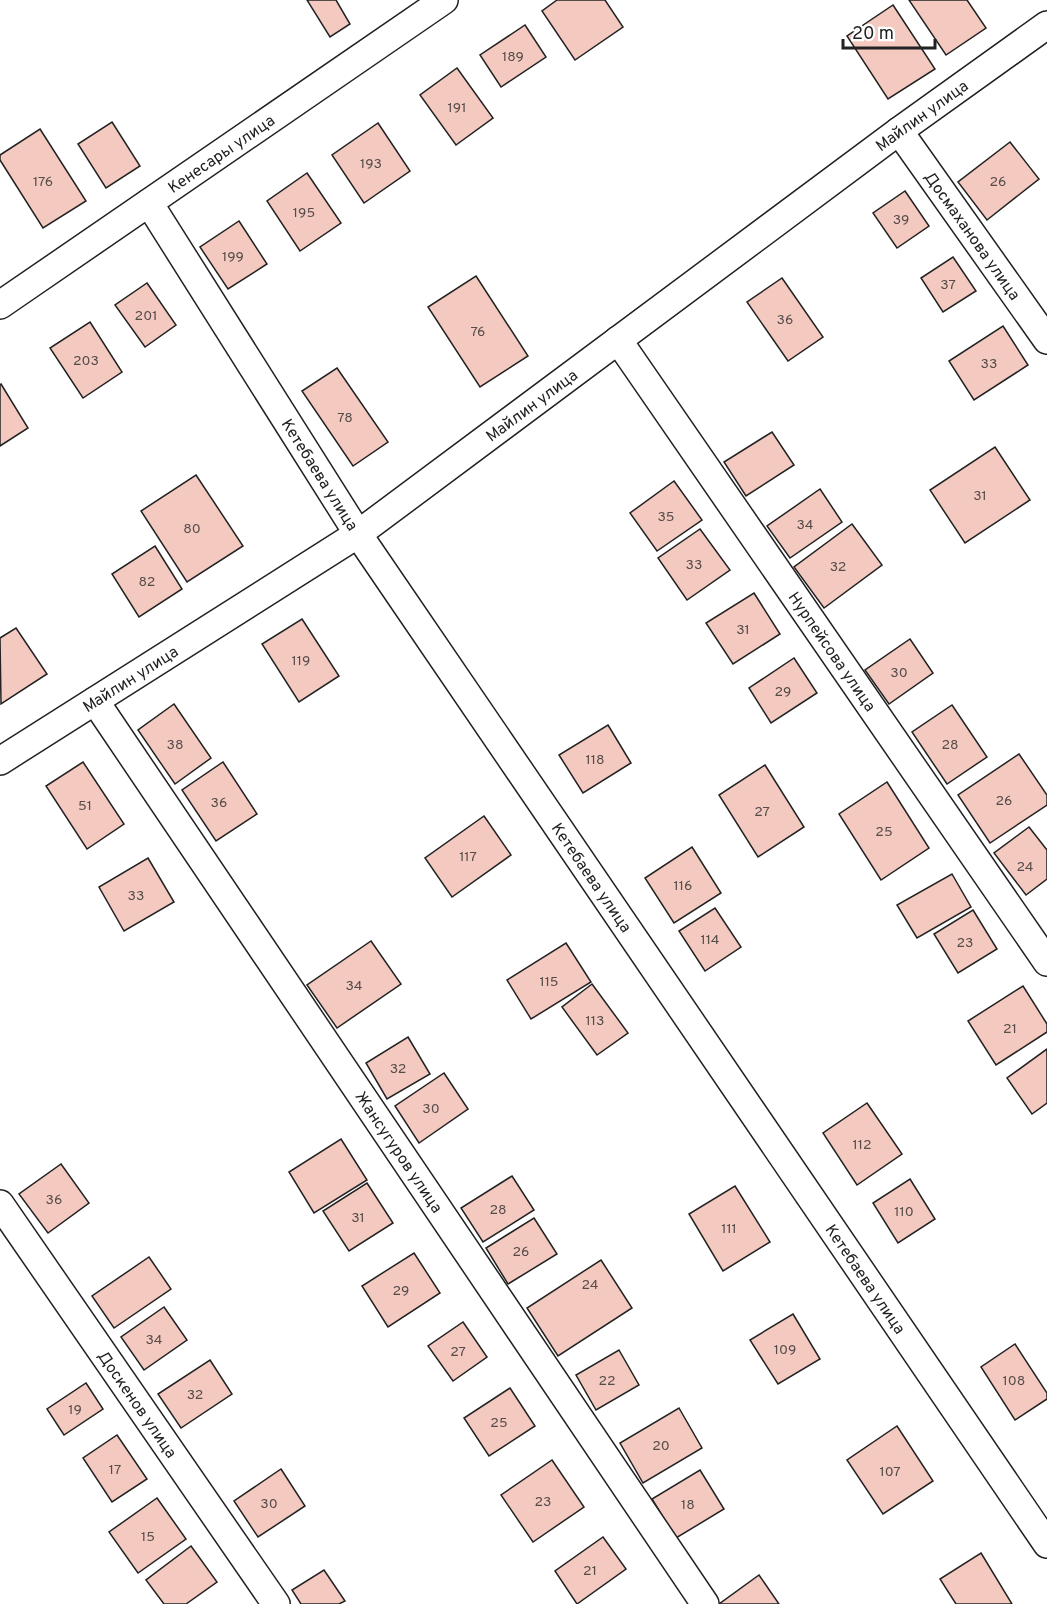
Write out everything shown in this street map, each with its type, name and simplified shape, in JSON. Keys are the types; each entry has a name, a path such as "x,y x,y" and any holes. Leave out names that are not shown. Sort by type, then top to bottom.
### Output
{"street":[{"name":"Кенесары улица","path":"0,305 444,0"},
{"name":"Майлин улица","path":"0,761 358,534 899,131 1047,25"},
{"name":"Досмаханова улица","path":"899,131 1047,340"},
{"name":"Кетебаева улица","path":"149,203 358,534 1047,1544"},
{"name":"Нурпейсова улица","path":"618,340 1047,962"},
{"name":"Жансугуров улица","path":"95,701 705,1604"},
{"name":"Доскенов улица","path":"0,1204 276,1604"}],"building":[{"path":"307,0 336,0 350,24 330,37"},
{"path":"557,0 605,0 623,27 575,60 542,11"},
{"path":"909,0 967,0 986,28 946,55"},
{"path":"893,5 935,69 888,99 847,36"},
{"path":"525,25 546,57 501,87 480,55"},
{"path":"457,68 493,118 456,145 420,95"},
{"path":"112,122 140,166 106,188 78,144"},
{"path":"378,123 410,171 364,203 332,155"},
{"path":"40,129 86,201 43,228 0,160 0,155"},
{"path":"1010,142 1039,179 987,220 958,182"},
{"path":"307,173 341,223 300,251 267,201"},
{"path":"905,191 929,226 897,248 873,213"},
{"path":"239,221 267,264 228,289 200,247"},
{"path":"953,257 976,291 943,312 921,278"},
{"path":"476,276 528,356 480,387 428,307"},
{"path":"782,278 823,337 788,361 747,302"},
{"path":"147,283 176,325 145,347 115,305"},
{"path":"90,322 122,372 83,398 50,348"},
{"path":"1003,326 1028,365 974,400 949,361"},
{"path":"337,368 388,442 353,466 302,391"},
{"path":"0,385 28,428 0,446"},
{"path":"772,432 794,465 746,496 724,462"},
{"path":"995,447 1030,500 965,543 930,490"},
{"path":"196,475 243,546 187,582 141,511"},
{"path":"674,481 702,520 657,551 630,513"},
{"path":"820,489 842,522 790,558 767,526"},
{"path":"852,524 882,565 824,608 794,567"},
{"path":"700,529 730,570 687,600 658,558"},
{"path":"155,546 182,589 139,617 112,574"},
{"path":"754,593 780,634 733,664 706,623"},
{"path":"302,619 339,676 299,702 262,644"},
{"path":"16,628 47,674 1,704 0,638"},
{"path":"910,639 933,673 889,704 865,670"},
{"path":"794,658 817,693 771,723 749,688"},
{"path":"174,704 211,758 175,784 138,730"},
{"path":"952,705 987,757 947,784 912,732"},
{"path":"608,725 631,763 583,793 559,755"},
{"path":"1019,754 1047,795 1047,805 990,843 958,795"},
{"path":"83,762 124,824 87,849 46,786"},
{"path":"223,762 257,814 216,841 182,790"},
{"path":"765,765 804,827 758,857 719,795"},
{"path":"887,782 929,848 881,880 839,814"},
{"path":"484,816 511,855 452,897 425,858"},
{"path":"1029,827 1047,850 1047,879 1026,895 994,853"},
{"path":"692,847 721,893 674,923 645,878"},
{"path":"148,858 174,902 124,931 99,887"},
{"path":"952,874 971,907 917,938 897,905"},
{"path":"715,908 741,947 705,971 679,931"},
{"path":"973,910 997,949 958,973 934,934"},
{"path":"371,941 401,984 337,1028 307,985"},
{"path":"566,943 591,982 531,1019 507,980"},
{"path":"592,984 628,1033 597,1055 562,1007"},
{"path":"1023,986 1047,1024 1047,1032 996,1065 968,1021"},
{"path":"408,1037 430,1074 387,1099 366,1063"},
{"path":"1047,1049 1047,1103 1032,1114 1007,1078"},
{"path":"444,1073 468,1109 419,1143 395,1106"},
{"path":"867,1103 902,1154 857,1185 823,1133"},
{"path":"341,1139 367,1180 314,1213 289,1172"},
{"path":"61,1164 89,1203 48,1233 19,1194"},
{"path":"512,1176 534,1210 483,1242 461,1208"},
{"path":"910,1179 935,1219 898,1243 873,1203"},
{"path":"367,1183 393,1223 349,1251 323,1211"},
{"path":"735,1186 770,1242 723,1271 689,1214"},
{"path":"534,1218 557,1254 508,1284 486,1248"},
{"path":"414,1253 440,1293 388,1327 362,1286"},
{"path":"149,1257 171,1289 114,1328 92,1296"},
{"path":"601,1260 632,1308 558,1356 527,1308"},
{"path":"164,1307 187,1340 144,1370 121,1337"},
{"path":"793,1314 820,1359 778,1384 750,1340"},
{"path":"463,1322 487,1357 453,1381 428,1346"},
{"path":"1015,1344 1047,1393 1047,1399 1015,1420 981,1367"},
{"path":"619,1350 639,1385 596,1410 576,1375"},
{"path":"210,1360 232,1394 181,1428 158,1394"},
{"path":"86,1383 103,1409 64,1435 47,1409"},
{"path":"510,1388 535,1426 489,1456 464,1418"},
{"path":"679,1408 702,1448 643,1483 620,1443"},
{"path":"897,1426 933,1481 883,1514 847,1460"},
{"path":"117,1435 147,1479 112,1502 83,1458"},
{"path":"552,1460 584,1507 533,1542 501,1495"},
{"path":"281,1469 305,1506 258,1537 234,1501"},
{"path":"700,1470 724,1509 676,1538 652,1499"},
{"path":"157,1498 186,1539 138,1573 109,1532"},
{"path":"603,1537 626,1569 577,1604 555,1571"},
{"path":"191,1546 217,1582 186,1604 164,1604 146,1580"},
{"path":"981,1553 1012,1604 956,1604 940,1579"},
{"path":"324,1570 345,1601 339,1604 301,1604 292,1590"},
{"path":"759,1575 779,1604 719,1604"}]}
